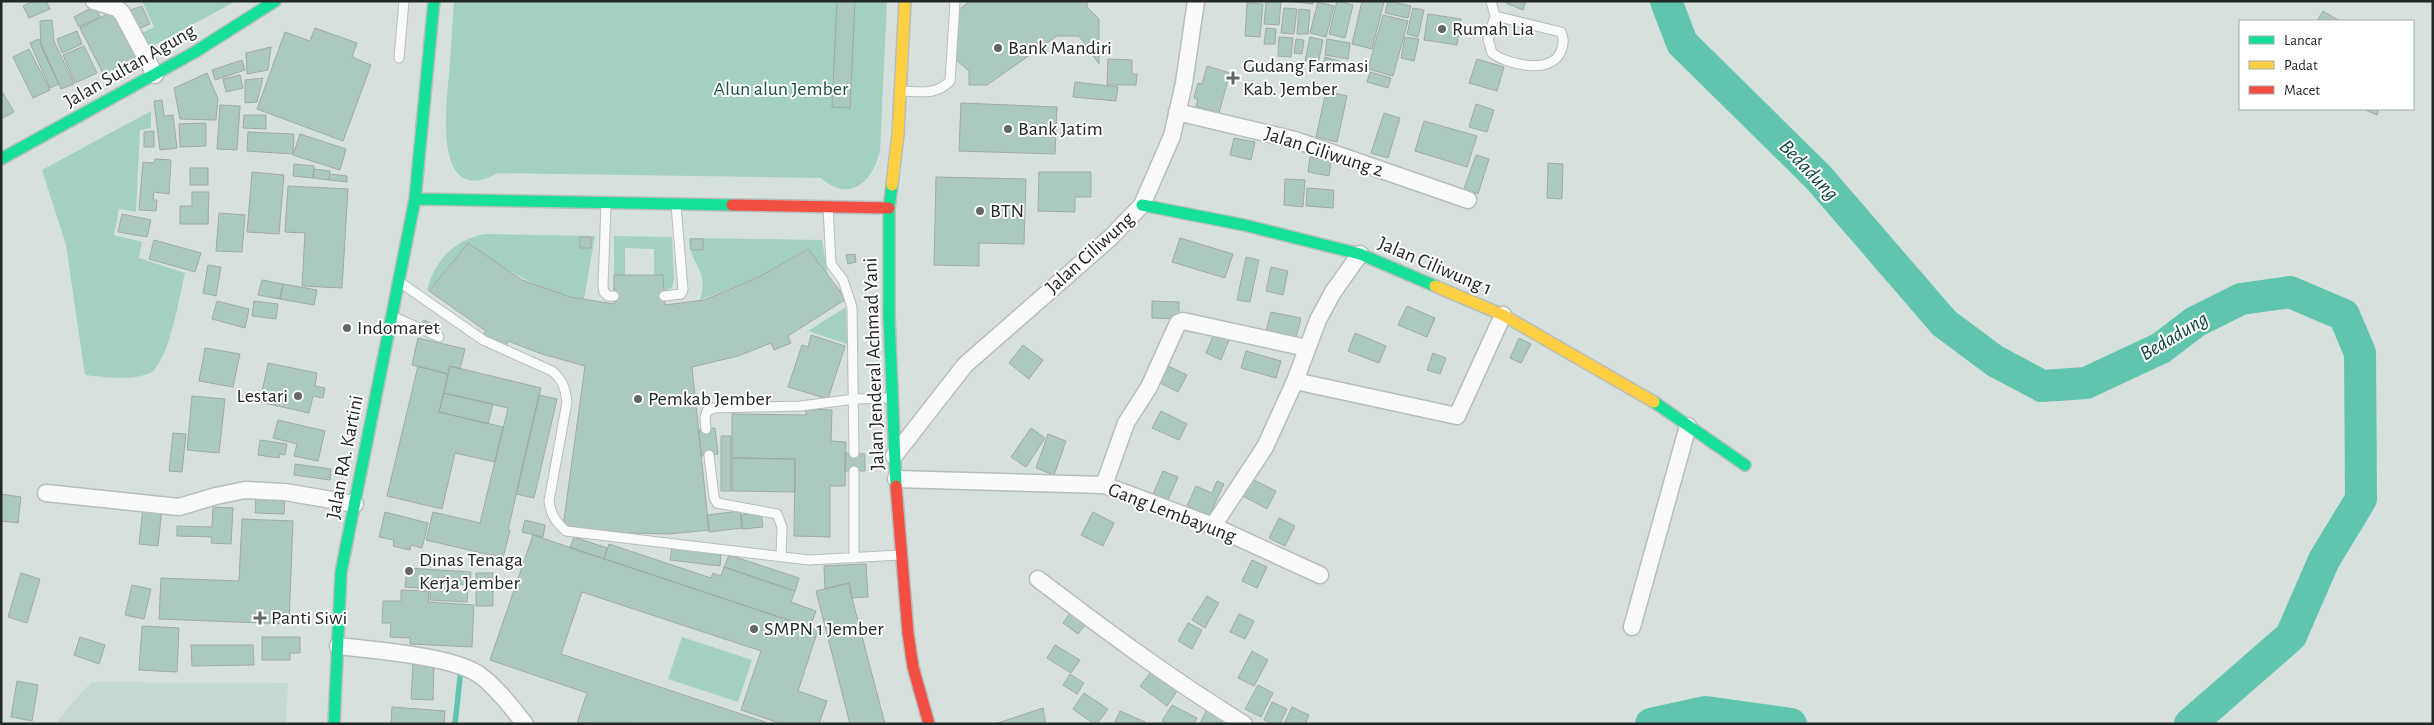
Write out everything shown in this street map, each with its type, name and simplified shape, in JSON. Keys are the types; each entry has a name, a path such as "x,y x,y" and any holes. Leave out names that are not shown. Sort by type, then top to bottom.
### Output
{"main road":[{"name":"Jalan Sultan Agung","path":"1,159 155,75 275,1"},
{"name":"Jalan RA. Kartini","path":"334,724 341,572 415,199 434,1"},
{"name":"Jalan Jenderal Achmad Yani","path":"905,1 901,91 889,208 889,316 894,456 901,555 913,667 929,724"},
{"path":"415,199 828,205 889,208"},
{"name":"Jalan Ciliwung 1","path":"1142,205 1244,225 1360,254 1503,316 1659,405 1745,465"}],"street":[{"path":"94,1 116,8 122,13 155,75"},
{"name":"Jalan Ciliwung","path":"894,456 965,365 1110,238 1142,205 1172,136 1184,83 1196,1"},
{"name":"Jalan Ciliwung 2","path":"1177,112 1295,140 1468,200"},
{"path":"1213,526 1265,447 1333,292 1360,254"},
{"path":"1295,381 1456,416 1503,316"},
{"path":"1104,485 1126,423 1149,387 1178,322 1183,321 1307,348"},
{"path":"1632,627 1688,426"},
{"name":"Gang Lembayung","path":"896,478 1104,485 1213,526 1320,575"},
{"path":"46,493 179,507 245,490 285,492 355,504"},
{"path":"1038,579 1120,642 1195,694 1244,724"},
{"path":"338,646 406,654 462,666 480,675 500,694 526,724"}],"lane":[{"path":"399,58 404,1"},
{"path":"901,91 934,92 942,89 950,81 955,1"},
{"path":"1491,1 1495,16 1488,45 1492,53 1500,59 1540,67 1555,62 1561,53 1563,38 1560,32 1495,16"},
{"path":"606,202 603,286 604,292 608,296 614,296"},
{"path":"664,296 676,296 681,294 683,290 676,203"},
{"path":"828,205 831,264 843,280 851,300 854,454"},
{"path":"398,281 483,340 552,372 560,378 566,389 567,402 549,501 550,512 566,531 809,560 901,555"},
{"path":"392,316 438,337"},
{"path":"706,429 705,418 707,411 714,408 801,406 854,399 892,398"},
{"path":"709,455 714,497 717,503 777,514 782,528 781,557"},
{"path":"854,471 854,558"}],"shaded area":[{"path":"91,682 288,683 286,724 58,724 59,719"}],"green space":[{"path":"142,1 236,1 147,49 140,34 154,27"},
{"name":"Alun alun Jember","path":"454,1 887,1 880,151 877,162 866,180 859,186 851,189 841,189 832,186 821,178 498,173 477,180 462,178 453,166 448,150 446,130"},
{"path":"151,111 151,128 140,130 136,212 119,209 114,235 142,242 139,258 185,273 173,327 163,356 157,367 150,373 127,378 85,375 66,245 42,170"},
{"path":"485,234 595,236 584,299 551,291 536,285 468,243 429,291 427,290 435,269 447,253 464,241"},
{"path":"614,236 672,237 674,279 672,288 664,292 654,275 654,249 625,248 625,275 614,275"},
{"path":"689,238 822,240 828,275 807,249 759,277 700,300 702,290 701,274 692,254"},
{"path":"846,307 847,344 808,331"},
{"path":"682,637 752,660 738,702 668,679"}],"building":[{"path":"33,1 46,1 50,9 29,18 23,6"},
{"path":"837,1 855,1 850,108 832,107"},
{"name":"Bank Mandiri","path":"970,1 1087,1 1087,7 1099,19 1099,64 1079,36 1057,36 987,85 969,85 969,71 956,60 957,11"},
{"path":"1266,1 1281,1 1279,25 1264,24"},
{"path":"1285,1 1313,1 1313,4"},
{"path":"1337,1 1353,5 1345,38 1329,34"},
{"path":"1362,1 1384,2 1372,49 1352,44"},
{"path":"1388,1 1411,6 1408,18 1385,13"},
{"path":"1507,1 1526,1 1523,10 1506,3"},
{"path":"1318,2 1334,6 1326,37 1310,33"},
{"path":"1247,3 1263,4 1260,37 1245,36"},
{"path":"95,6 100,17 79,27 74,17"},
{"path":"142,6 150,24 136,30 128,11"},
{"path":"1284,8 1297,9 1294,34 1281,33"},
{"path":"1413,8 1424,10 1418,37 1407,34"},
{"path":"117,9 143,60 106,79 80,28"},
{"path":"1299,9 1310,10 1308,34 1297,34"},
{"path":"2323,11 2338,20 2318,20"},
{"name":"Rumah Lia","path":"1428,14 1461,19 1457,45 1424,40"},
{"path":"1383,15 1408,21 1393,76 1368,69"},
{"path":"52,20 54,41 74,84 61,89 41,46 40,21"},
{"path":"315,28 357,43 352,57 371,65 343,141 257,109 285,32 310,41"},
{"path":"1266,28 1276,29 1275,44 1264,44"},
{"path":"77,31 82,44 62,53 57,39"},
{"path":"1279,37 1293,38 1291,57 1278,56"},
{"path":"1310,37 1323,40 1318,64 1305,61"},
{"path":"1405,37 1419,39 1414,61 1401,58"},
{"path":"39,39 59,84 50,88 30,43"},
{"path":"1296,39 1304,40 1302,54 1294,53"},
{"path":"1327,39 1350,43 1348,59 1325,55"},
{"path":"84,46 97,73 75,83 63,55"},
{"path":"271,47 268,70 247,74 246,53"},
{"path":"29,49 50,90 33,98 13,57"},
{"path":"1325,57 1343,62 1340,72 1322,67"},
{"path":"1108,59 1132,60 1132,74 1137,74 1136,85 1107,85"},
{"path":"1477,59 1504,67 1497,91 1469,83"},
{"path":"242,60 245,70 215,80 212,70"},
{"path":"1207,66 1230,73 1219,113 1196,106 1198,100 1194,98 1198,83 1202,84"},
{"path":"1370,72 1391,78 1388,88 1367,82"},
{"path":"207,73 218,99 216,120 180,119 174,88"},
{"path":"240,75 243,88 226,92 223,79"},
{"path":"263,78 257,102 245,103 245,80"},
{"path":"1075,82 1118,87 1116,101 1073,97"},
{"path":"1,90 14,112 1,119"},
{"path":"1326,91 1347,96 1337,142 1316,137"},
{"path":"162,100 164,116 173,115 177,148 160,150 154,101"},
{"name":"Bank Jatim","path":"961,103 1057,107 1055,154 959,151"},
{"path":"1476,104 1494,110 1487,132 1469,127"},
{"path":"220,105 240,106 237,150 217,149"},
{"path":"2365,110 2379,110 2377,115"},
{"path":"1384,113 1400,118 1388,158 1371,153"},
{"path":"244,115 266,115 266,129 243,128"},
{"path":"1424,121 1477,136 1467,167 1415,151"},
{"path":"206,123 206,146 180,147 179,124"},
{"path":"154,131 154,147 144,147 144,132"},
{"path":"248,132 294,134 293,154 247,151"},
{"path":"300,134 346,149 340,170 293,155"},
{"path":"1234,138 1255,142 1251,160 1230,155"},
{"path":"1476,155 1489,159 1478,194 1464,189"},
{"path":"1310,157 1331,161 1329,176 1308,172"},
{"path":"155,159 171,160 169,194 154,192 153,200 157,200 156,211 139,210 143,162 154,163"},
{"path":"1548,163 1563,164 1562,199 1547,198"},
{"path":"294,164 314,166 313,178 293,176"},
{"path":"190,168 208,168 208,185 190,185"},
{"path":"314,169 330,171 329,180 313,178"},
{"path":"252,172 284,175 279,234 247,232"},
{"path":"1039,172 1091,172 1091,197 1075,197 1075,212 1038,211"},
{"path":"330,174 347,176 347,182 329,180"},
{"name":"BTN","path":"936,177 1026,179 1024,244 979,243 979,266 934,265"},
{"path":"1285,179 1305,180 1303,207 1284,205"},
{"path":"288,186 348,189 342,288 302,286 305,233 285,232"},
{"path":"1307,188 1334,190 1333,208 1306,206"},
{"path":"192,192 209,192 208,224 180,224 180,206 192,206"},
{"path":"219,213 245,215 242,252 216,251"},
{"path":"122,214 151,220 147,237 118,232"},
{"path":"580,237 591,237 591,248 580,248"},
{"path":"1180,238 1233,254 1225,278 1172,262"},
{"path":"691,239 703,239 703,250 691,250"},
{"path":"154,240 201,253 195,272 149,259"},
{"name":"Pemkab Jember","path":"468,243 522,280 570,297 614,304 614,275 663,275 665,305 704,300 759,277 808,249 846,299 788,336 791,343 774,350 771,343 738,356 692,367 709,530 669,534 600,532 563,527 585,366 542,354 508,341 506,346 483,335 486,331 429,291"},
{"path":"855,254 856,262 848,264 846,255"},
{"path":"1246,257 1259,260 1250,302 1237,300"},
{"path":"208,265 221,267 216,296 203,293"},
{"path":"1271,267 1288,271 1283,295 1266,291"},
{"path":"262,280 283,284 280,299 258,295"},
{"path":"283,284 317,290 314,305 280,299"},
{"path":"217,301 249,309 245,328 212,319"},
{"path":"254,301 278,304 276,319 252,316"},
{"path":"1152,301 1179,302 1179,319 1152,318"},
{"path":"1407,306 1435,318 1427,337 1398,325"},
{"path":"1271,312 1301,318 1296,338 1266,331"},
{"path":"424,320 440,328 437,333 421,326"},
{"path":"1355,333 1386,346 1379,363 1348,351"},
{"path":"1214,334 1229,340 1221,360 1206,353"},
{"path":"811,335 845,346 828,399 788,387 802,345 808,347"},
{"path":"418,338 465,349 460,369 450,366 448,374 412,365"},
{"path":"1519,338 1531,344 1521,363 1510,358"},
{"path":"1023,345 1043,360 1029,379 1009,363"},
{"path":"205,348 240,354 233,387 199,381"},
{"path":"1246,351 1281,361 1276,378 1241,368"},
{"path":"1433,353 1446,358 1440,374 1427,370"},
{"path":"268,363 317,373 315,386 325,388 323,398 313,396 309,413 260,402"},
{"path":"1164,364 1187,375 1178,392 1156,381"},
{"path":"418,366 448,374 439,412 503,427 495,462 455,453 442,509 387,496"},
{"path":"450,366 541,388 503,558 426,540 433,512 480,523 508,408 444,393"},
{"path":"444,393 493,404 488,424 439,412"},
{"path":"539,395 557,399 534,498 516,494"},
{"path":"192,396 225,399 219,453 187,450"},
{"path":"806,409 832,410 831,441 846,442 845,486 830,486 830,537 794,536 795,459 732,458 732,414 806,415"},
{"path":"1161,411 1187,424 1179,440 1152,428"},
{"path":"278,420 325,431 318,461 294,456 297,444 273,438"},
{"path":"715,428 718,454 701,456 699,430"},
{"path":"1031,428 1045,438 1026,467 1011,457"},
{"path":"173,433 186,434 182,472 169,471"},
{"path":"1048,434 1066,441 1054,475 1036,468"},
{"path":"721,436 731,436 731,491 721,491"},
{"path":"260,440 287,444 285,455 280,454 279,458 258,455"},
{"path":"845,453 865,454 865,471 845,471"},
{"path":"732,458 795,459 795,492 732,491"},
{"path":"295,464 331,469 330,480 294,475"},
{"path":"1163,471 1178,477 1168,500 1153,494"},
{"path":"1252,479 1276,491 1267,509 1243,496"},
{"path":"1217,481 1224,484 1209,516 1187,506 1196,486 1212,493"},
{"path":"1,494 21,497 18,523 1,521"},
{"path":"256,496 285,498 284,514 255,513"},
{"path":"143,507 162,509 158,546 139,544"},
{"path":"213,507 233,508 231,544 211,543 212,537 177,536 177,526 212,527"},
{"path":"740,511 742,528 709,532 707,515"},
{"path":"385,512 428,523 422,548 411,545 410,550 393,546 394,540 379,537"},
{"path":"761,512 763,527 743,529 741,515"},
{"path":"1093,512 1114,523 1103,546 1081,535"},
{"path":"1279,518 1295,526 1285,546 1269,538"},
{"path":"242,519 293,521 289,624 159,619 161,578 239,581"},
{"path":"525,520 545,525 543,537 522,532"},
{"name":"SMPN 1 Jember","path":"533,535 818,630 798,691 827,701 819,724 782,724 741,710 761,651 582,592 561,654 765,722 764,724 577,723 587,693 490,660"},
{"path":"574,537 607,548 604,559 570,548"},
{"path":"609,544 711,578 713,573 721,576 724,567 795,591 791,602 816,611 810,627 604,559"},
{"path":"672,547 721,553 720,566 670,560"},
{"path":"729,555 799,578 795,591 724,567"},
{"path":"1252,560 1267,567 1257,588 1242,581"},
{"path":"866,564 868,597 852,598 849,583 825,589 824,566"},
{"path":"407,568 471,572 470,585 430,582 430,589 405,587"},
{"path":"21,573 40,579 27,623 8,617"},
{"path":"476,573 493,573 493,606 476,606"},
{"path":"849,583 885,724 850,724 816,591"},
{"path":"132,585 151,589 144,619 125,615"},
{"path":"430,588 468,590 467,602 430,600"},
{"path":"401,590 429,591 428,602 474,605 472,647 410,644 410,638 390,637 391,623 382,623 383,601 401,601"},
{"path":"1207,596 1219,603 1205,628 1192,620"},
{"path":"1073,609 1089,620 1078,634 1063,623"},
{"path":"1239,614 1254,621 1245,639 1230,632"},
{"path":"1188,623 1202,630 1192,649 1178,641"},
{"path":"142,626 179,628 177,672 139,670"},
{"path":"80,637 105,645 99,664 74,655"},
{"path":"262,637 300,637 300,653 290,653 290,660 262,660"},
{"path":"191,645 253,645 254,665 192,666"},
{"path":"1055,645 1080,660 1071,673 1047,658"},
{"path":"1252,651 1268,660 1254,686 1238,678"},
{"path":"413,663 434,664 433,700 411,699"},
{"path":"1151,672 1177,691 1167,706 1140,686"},
{"path":"1070,674 1084,683 1077,694 1063,685"},
{"path":"17,681 38,685 32,721 11,717"},
{"path":"1258,685 1273,693 1261,717 1245,709"},
{"path":"1084,693 1108,709 1097,724 1094,724 1073,709"},
{"path":"1272,702 1287,709 1280,724 1273,724 1264,720"},
{"path":"1172,705 1197,718 1194,724 1167,724 1162,721"},
{"path":"392,707 445,711 444,724 391,724"},
{"path":"1292,707 1309,715 1305,724 1284,724"},
{"path":"1043,708 1046,724 995,724"},
{"path":"1207,709 1224,718 1221,724 1200,724"},
{"path":"1120,711 1145,722 1144,724 1114,724"}],"waterway":[{"name":"Bedadung","path":"1666,1 1682,43 1818,177 1944,323 1995,361 2042,386 2086,383 2161,348 2195,322 2241,299 2290,292 2344,315 2360,353 2361,499 2324,560 2291,636 2190,724"},
{"path":"455,724 461,668"},
{"name":"Bedadung","path":"1651,724 1706,712 1791,724"}],"traffic: fast":[{"path":"1,159 195,52 275,1"},
{"path":"334,724 341,572 415,199 434,1"},
{"path":"892,185 889,208 889,316 896,486"},
{"path":"415,199 732,205"},
{"path":"1142,205 1244,225 1360,254 1435,286"},
{"path":"1654,402 1745,465"}],"traffic: slow":[{"path":"892,185 898,134 905,1"},
{"path":"1435,286 1503,315 1654,402"}],"traffic: jam":[{"path":"732,205 889,208"},
{"path":"896,486 908,633 913,667 929,724"}],"place":[{"name":"Rumah Lia","path":"1442,29"},
{"name":"Bank Mandiri","path":"998,48"},
{"name":"Gudang Farmasi Kab. Jember","path":"1233,78"},
{"name":"Bank Jatim","path":"1008,129"},
{"name":"BTN","path":"980,211"},
{"name":"Indomaret","path":"347,328"},
{"name":"Lestari","path":"298,396"},
{"name":"Pemkab Jember","path":"638,399"},
{"name":"Dinas Tenaga Kerja Jember","path":"409,571"},
{"name":"Panti Siwi","path":"260,618"},
{"name":"SMPN 1 Jember","path":"754,629"}]}
